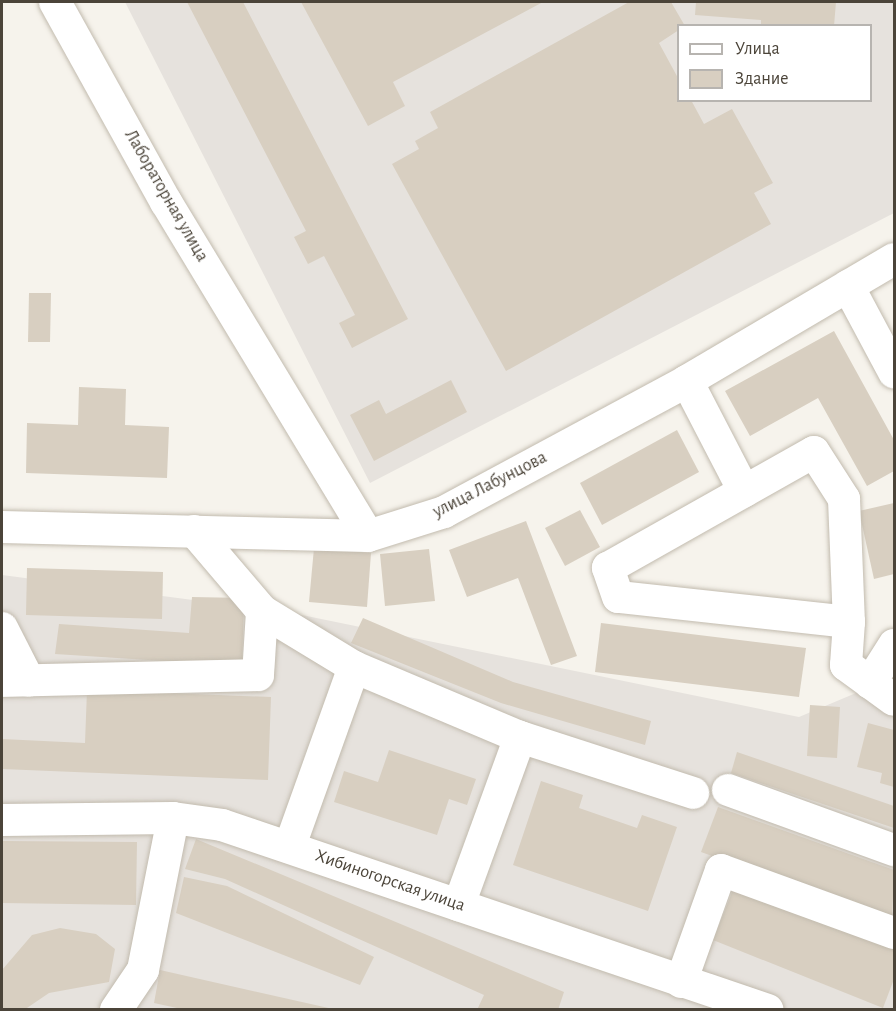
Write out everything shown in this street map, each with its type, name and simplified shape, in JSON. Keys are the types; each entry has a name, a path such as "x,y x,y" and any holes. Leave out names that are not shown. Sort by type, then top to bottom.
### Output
{"street":[{"name":"Лабораторная улица","path":"55,2 166,202 282,387 368,536"},
{"name":"улица Лабунцова","path":"2,527 368,536 444,512 687,381 894,259"},
{"path":"848,286 894,372"},
{"path":"687,381 744,491"},
{"path":"849,622 618,597 608,568 814,452 844,499 849,622 846,665 882,691 894,645"},
{"path":"194,531 262,611 354,667 520,737 693,793"},
{"path":"2,628 15,681 258,675 262,611"},
{"path":"290,846 354,667"},
{"path":"459,905 520,737"},
{"path":"728,790 894,850"},
{"path":"116,1010 143,970 173,818"},
{"name":"Хибиногорская улица","path":"2,820 173,818 222,825 290,846 768,1010"},
{"path":"681,982 721,870 894,933"}],"shaded area":[{"path":"125,2 894,2 894,213 370,483"},
{"path":"2,575 292,613 799,717 894,677 894,1009 2,1010"}],"building":[{"path":"187,2 243,2 408,319 352,348 339,323 355,315 324,256 308,264 294,237 306,231"},
{"path":"301,2 543,2 393,82 405,106 368,126"},
{"path":"629,2 671,2 684,24 677,24 677,31 659,43 677,76 677,102 692,102 704,124 732,109 773,183 754,193 771,224 506,371 392,164 419,149 415,141 438,128 430,112"},
{"path":"696,2 836,2 834,24 761,24 761,20 695,15"},
{"path":"29,293 51,293 50,342 28,342"},
{"path":"834,331 894,440 894,471 867,486 818,398 750,436 725,391"},
{"path":"451,380 467,412 374,461 350,415 379,400 386,414"},
{"path":"79,387 126,389 125,425 169,427 167,478 26,473 27,423 78,425"},
{"path":"677,430 699,472 602,525 580,483"},
{"path":"894,503 894,574 874,579 859,511"},
{"path":"580,510 600,547 565,566 545,528"},
{"path":"526,521 577,656 551,665 518,578 467,597 449,550"},
{"path":"314,548 371,553 367,607 309,602"},
{"path":"429,549 435,601 385,606 380,554"},
{"path":"27,568 163,572 162,619 26,615"},
{"path":"192,597 244,598 242,666 55,654 59,624 189,633"},
{"path":"363,618 513,682 651,721 645,745 501,703 351,643"},
{"path":"601,623 806,648 799,697 595,672"},
{"path":"87,690 271,697 268,780 2,769 2,739 85,743"},
{"path":"810,705 840,707 837,758 807,756"},
{"path":"868,723 894,730 894,787 880,783 882,773 857,767"},
{"path":"389,750 476,779 467,805 449,799 437,835 334,802 344,771 378,782"},
{"path":"737,752 894,806 894,828 731,773"},
{"path":"541,781 583,795 579,808 637,828 642,815 677,827 648,911 513,865"},
{"path":"718,807 894,870 892,921 701,852"},
{"path":"196,839 564,992 558,1010 477,1010 484,995 225,879 185,869"},
{"path":"2,841 137,842 136,905 2,903"},
{"path":"184,877 227,886 374,957 360,985 176,913"},
{"path":"735,885 894,949 894,979 883,1008 713,940"},
{"path":"60,928 96,934 115,949 109,982 49,993 24,1010 2,1010 2,970 32,935"},
{"path":"160,970 333,1009 186,1010 154,1003"}]}
